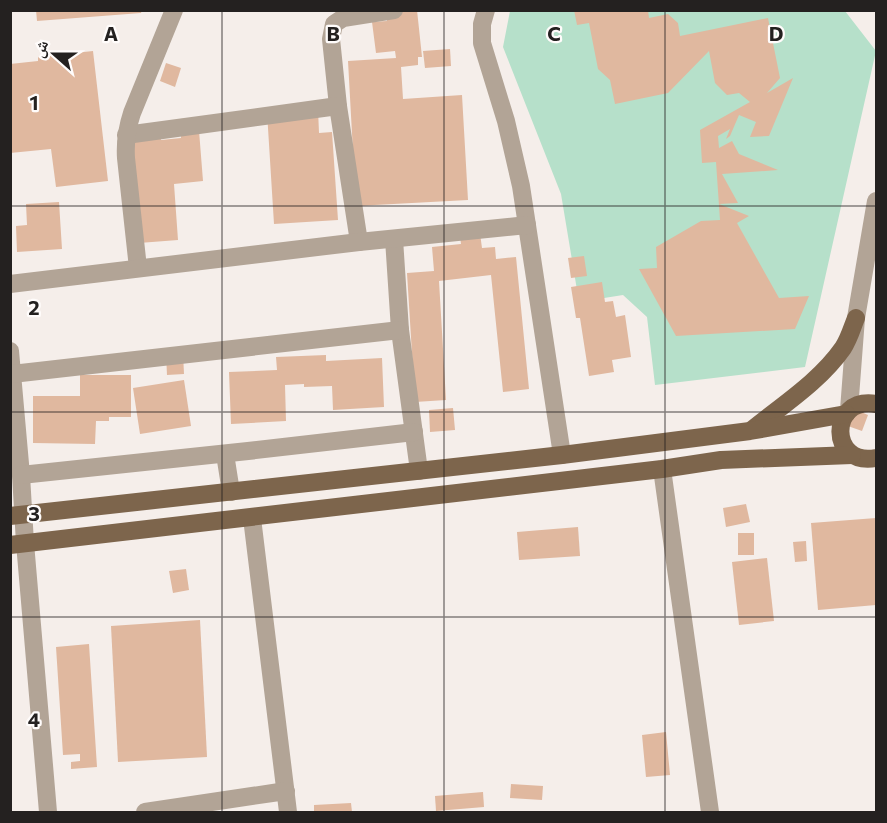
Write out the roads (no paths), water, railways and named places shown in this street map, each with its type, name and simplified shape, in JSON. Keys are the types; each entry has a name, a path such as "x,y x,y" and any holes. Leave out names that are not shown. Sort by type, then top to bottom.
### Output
{"main road":[{"path":"750,431 809,384 833,360 844,346 856,318"},
{"path":"17,515 562,455 750,431 848,412 858,405 876,404"},
{"path":"848,412 840,431 841,440 852,455"},
{"path":"18,544 252,518 721,460 852,455 860,458 876,458"},
{"path":"495,462 499,488"}],"street":[{"path":"138,268 126,158 126,135 132,113 174,10"},
{"path":"359,242 331,39 334,24 343,18 394,10"},
{"path":"486,10 482,24 482,43 506,121 520,186 562,455"},
{"path":"126,135 339,106"},
{"path":"848,412 856,318 876,201"},
{"path":"10,284 359,242 527,225"},
{"path":"394,239 400,330 419,471"},
{"path":"12,374 400,330"},
{"path":"10,351 21,475 17,515 18,544 48,813"},
{"path":"21,475 414,432"},
{"path":"225,454 231,492"},
{"path":"662,469 710,813"},
{"path":"252,518 288,813"},
{"path":"145,813 286,791"}]}
